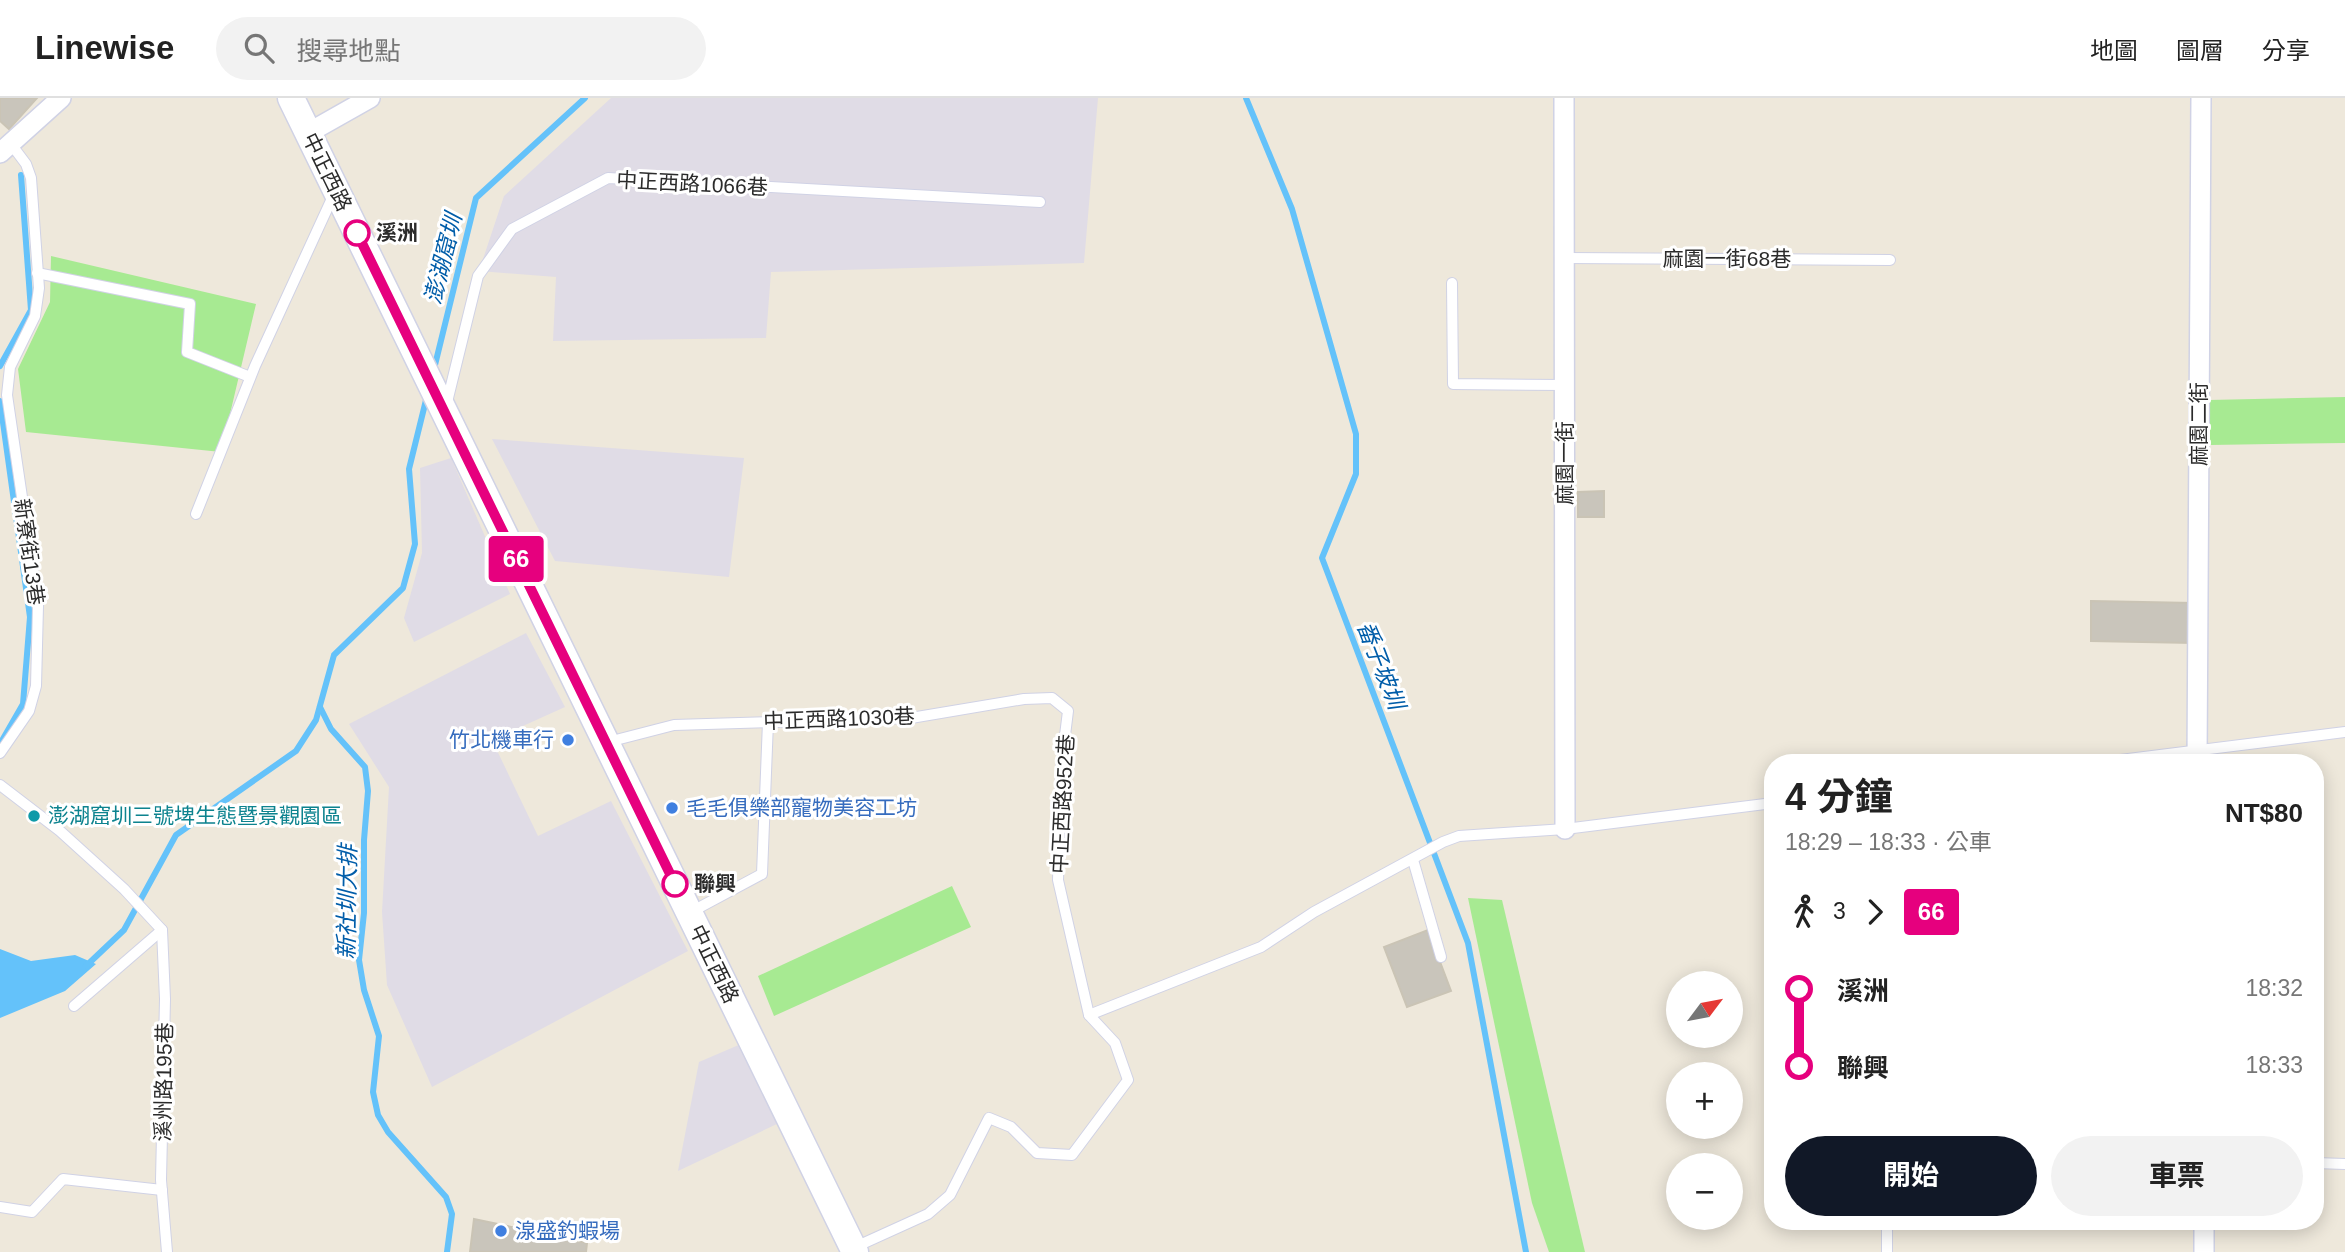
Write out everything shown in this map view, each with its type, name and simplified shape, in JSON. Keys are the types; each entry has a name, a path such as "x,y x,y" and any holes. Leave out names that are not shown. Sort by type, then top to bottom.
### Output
{"main road":[{"name":"中正西路","path":"292,98 417,360 854,1250"}],"street":[{"path":"6,149 61,98"},
{"path":"308,132 370,98"},
{"name":"麻園一街","path":"1564,98 1565,829"},
{"name":"麻園二街","path":"2197,754 2201,98"},
{"path":"2204,1230 2204,1252"}],"lane":[{"name":"新寮街13巷","path":"0,753 29,711 36,686 38,606 7,396 10,367 35,316 38,288 31,178 26,164 6,149"},
{"name":"中正西路1066巷","path":"444,412 478,276 512,229 608,178 1040,202"},
{"path":"196,514 250,377 336,190"},
{"name":"麻園一街68巷","path":"1564,258 1890,260"},
{"path":"37,273 190,304 187,352 250,377"},
{"path":"1452,283 1453,384 1565,385"},
{"name":"中正西路1030巷","path":"606,742 674,725 911,718 1024,699 1052,698 1068,712"},
{"name":"中正西路952巷","path":"854,1250 928,1214 950,1195 989,1118 1011,1126 1037,1153 1072,1155 1128,1080 1115,1043 1089,1015 1058,880 1061,768 1068,712"},
{"path":"689,914 762,874 768,722"},
{"path":"2215,754 2345,732"},
{"path":"0,785 60,831 124,889 162,930 74,1006"},
{"path":"1089,1015 1261,947 1314,912 1443,842 1459,836 1565,829 1764,804"},
{"path":"1413,860 1441,957"},
{"name":"溪州路195巷","path":"162,930 165,999 162,1190 167,1252"},
{"path":"2324,1163 2345,1164"},
{"path":"0,1207 32,1212 63,1179 162,1190"},
{"path":"1887,1230 1887,1252"}],"shaded area":[{"path":"611,98 1098,98 1084,263 771,272 766,338 553,341 556,277 479,271 504,196"},
{"path":"492,439 744,458 729,577 555,561"},
{"path":"451,458 510,594 414,642 404,618 422,553 420,468"},
{"path":"526,633 565,707 492,740 538,836 611,801 688,951 432,1087 387,985 382,912 389,787 349,724"},
{"path":"741,1044 779,1123 678,1171 699,1062"}],"green space":[{"path":"51,256 256,304 221,452 26,432 18,369 50,302"},
{"path":"2345,397 2345,443 2210,445 2209,400"},
{"path":"952,886 971,927 774,1016 758,976"},
{"path":"1468,898 1502,900 1585,1252 1549,1252 1532,1203"}],"water":[{"path":"0,949 31,961 75,955 96,964 65,991 0,1018"}],"building":[{"path":"0,98 37,98 9,129 0,121"},
{"path":"1604,491 1604,517 1578,517 1578,492"},
{"path":"2091,601 2193,603 2193,643 2091,641"},
{"path":"1428,930 1451,991 1407,1007 1384,947"},
{"name":"湶盛釣蝦場","path":"474,1219 587,1243 586,1252 470,1252"}],"waterway":[{"name":"澎湖窟圳","path":"434,369 476,198 585,98"},
{"name":"番子坡圳","path":"1246,98 1292,209 1356,434 1356,474 1322,558 1468,943 1526,1252"},
{"path":"0,366 31,310 21,175"},
{"name":"澎湖窟圳","path":"86,966 124,930 176,835 296,751 316,720 334,655 403,588 415,544 409,469 427,396"},
{"path":"0,401 30,617 23,704 0,744"},
{"name":"新社圳大排","path":"320,707 331,729 365,767 368,791 364,840 364,913 359,960 364,990 379,1036 373,1092 378,1115 388,1132 446,1197 452,1214 447,1252"}],"bus line":[{"name":"66","path":"357,233 675,884"}],"place":[{"name":"溪洲","path":"357,233"},
{"name":"竹北機車行","path":"568,740"},
{"name":"毛毛俱樂部寵物美容工坊","path":"672,808"},
{"name":"澎湖窟圳三號埤生態暨景觀園區","path":"34,816"},
{"name":"聯興","path":"675,884"},
{"name":"湶盛釣蝦場","path":"501,1231"}]}
